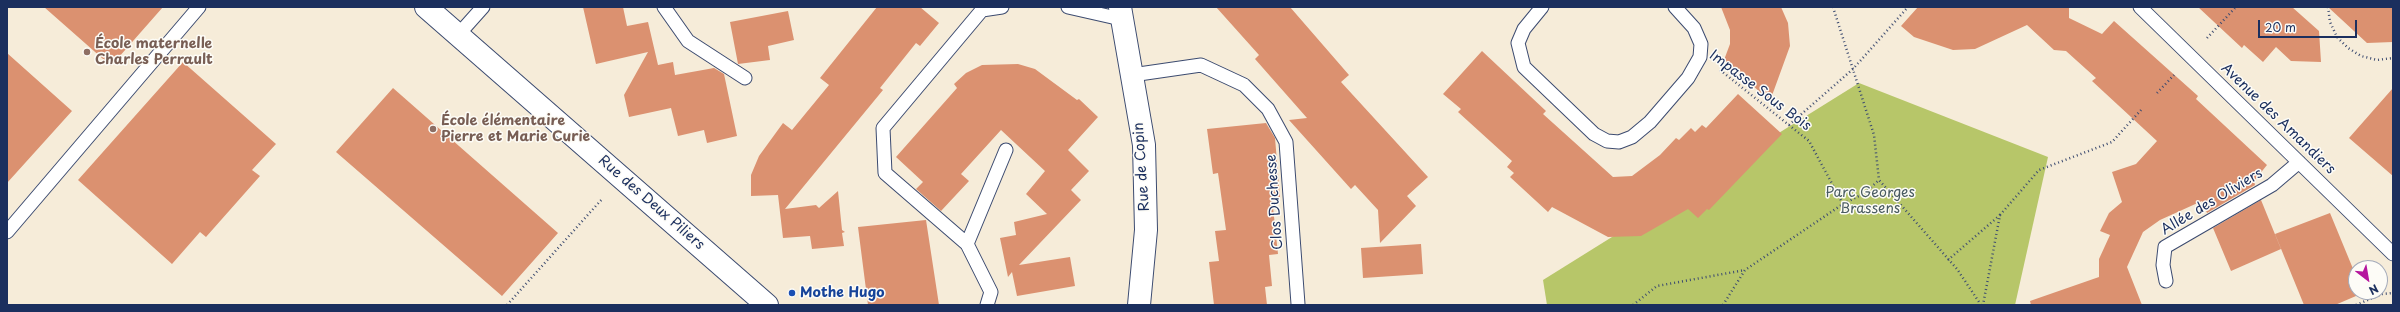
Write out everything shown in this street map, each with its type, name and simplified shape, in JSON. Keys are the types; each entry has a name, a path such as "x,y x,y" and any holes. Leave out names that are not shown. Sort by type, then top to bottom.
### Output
{"street":[{"name":"Rue des Deux Piliers","path":"426,7 767,305"},
{"name":"Rue de Copin","path":"1121,13 1144,145 1146,230 1139,305"}],"lane":[{"path":"7,232 199,7"},
{"path":"458,35 483,7"},
{"path":"664,7 688,41 745,78"},
{"path":"987,305 991,292 967,244 885,173 883,128 982,10 1002,7"},
{"path":"1068,7 1121,13"},
{"path":"1542,7 1524,29 1518,43 1524,67 1594,134 1607,141 1619,142 1632,137 1650,122 1688,78 1700,57 1701,44 1694,28 1675,7"},
{"name":"Avenue des Amandiers","path":"2140,7 2393,254"},
{"name":"Clos Duchesse","path":"1132,74 1201,65 1244,85 1268,109 1286,142 1298,304"},
{"path":"967,244 1006,150"},
{"name":"Allée des Oliviers","path":"2166,280 2163,264 2165,247 2272,185 2299,162"}],"path":[{"path":"1833,7 1874,135 1879,180 1948,260 1982,305"},
{"path":"1789,125 1853,69 1908,7"},
{"path":"2328,7 2330,22 2337,37 2348,48 2361,56 2377,60 2393,58"},
{"path":"2190,56 2235,8"},
{"name":"Impasse Sous Bois","path":"1700,57 1722,71 1809,141 1843,204"},
{"path":"1948,260 2000,215 2039,170 2112,142 2142,109"},
{"path":"507,305 622,178"},
{"path":"1633,305 1657,286 1745,270 1843,204 1864,193 1879,180"},
{"path":"1982,305 2000,215"},
{"path":"1723,305 1745,270"},
{"path":"2356,305 2382,294 2393,293"}],"green space":[{"name":"Parc Georges Brassens","path":"1859,83 2048,157 2015,305 1547,305 1543,280"}],"building":[{"path":"44,7 163,7 111,66"},
{"path":"583,7 623,7 627,26 648,22 658,65 673,62 675,75 714,68 724,74 737,136 707,143 704,130 678,136 671,108 629,117 624,95 648,52 596,64"},
{"path":"877,7 920,7 939,23 920,46 916,43 880,88 883,90 785,209 816,205 819,208 838,191 842,230 845,232 842,233 844,246 812,249 810,236 783,238 778,195 751,196 751,175 759,156 783,123 792,130 829,85 820,78"},
{"path":"1216,7 1290,7 1349,75 1341,82 1428,177 1407,196 1416,206 1380,243 1378,210 1355,185 1351,189 1289,120 1307,118 1255,59 1259,55"},
{"path":"1721,7 1781,7 1788,23 1790,46 1770,101 1724,60 1730,44 1730,30"},
{"path":"1918,7 2069,7 2069,18 2102,34 2114,21 2198,96 2196,99 2267,165 2254,181 2255,185 2207,213 2202,201 2160,220 2143,232 2127,267 2142,305 2031,305 2030,301 2099,277 2099,259 2110,235 2100,231 2109,213 2122,202 2112,172 2136,164 2157,141 2092,81 2096,78 2066,51 2054,50 2027,25 1975,49 1953,50 1914,37 1901,26"},
{"path":"2198,7 2292,7 2319,31 2321,62 2291,61 2276,47 2263,62 2244,45 2242,48"},
{"path":"2328,7 2393,7 2393,42 2367,43"},
{"path":"788,11 794,40 768,46 770,60 738,64 730,22"},
{"path":"1482,51 1546,111 1543,114 1613,177 1632,176 1660,155 1676,138 1679,140 1691,128 1695,132 1702,125 1706,128 1738,94 1782,134 1709,210 1707,209 1698,218 1688,209 1641,236 1608,237 1552,207 1548,212 1510,177 1514,173 1507,167 1512,161 1458,112 1461,109 1443,94"},
{"path":"7,53 72,111 7,183"},
{"path":"183,62 276,144 252,170 260,176 206,237 200,232 172,264 78,180"},
{"path":"1018,64 1035,69 1077,100 1079,99 1098,117 1068,150 1089,171 1071,190 1081,200 1019,265 1070,257 1075,286 1017,296 1012,272 1008,277 1000,238 1016,235 1014,222 1047,214 1026,194 1045,171 1001,130 961,174 969,181 941,211 916,189 923,182 896,157 957,88 954,84 966,73 982,65"},
{"path":"393,88 558,233 502,296 336,152"},
{"path":"2393,88 2393,176 2349,138"},
{"path":"1266,123 1275,138 1280,197 1272,198 1278,254 1269,255 1272,286 1265,287 1267,305 1214,305 1209,262 1219,261 1215,231 1226,230 1218,173 1213,174 1207,129"},
{"path":"2261,200 2281,249 2231,271 2213,228"},
{"path":"2330,213 2349,260 2348,260 2348,299 2335,305 2304,305 2275,234"},
{"path":"926,220 939,305 868,305 858,227"},
{"path":"1421,244 1423,274 1363,278 1361,248"}],"place":[{"name":"École maternelle Charles Perrault","path":"87,52"},
{"name":"École élémentaire Pierre et Marie Curie","path":"433,129"},
{"name":"Mothe Hugo","path":"792,293"}]}
